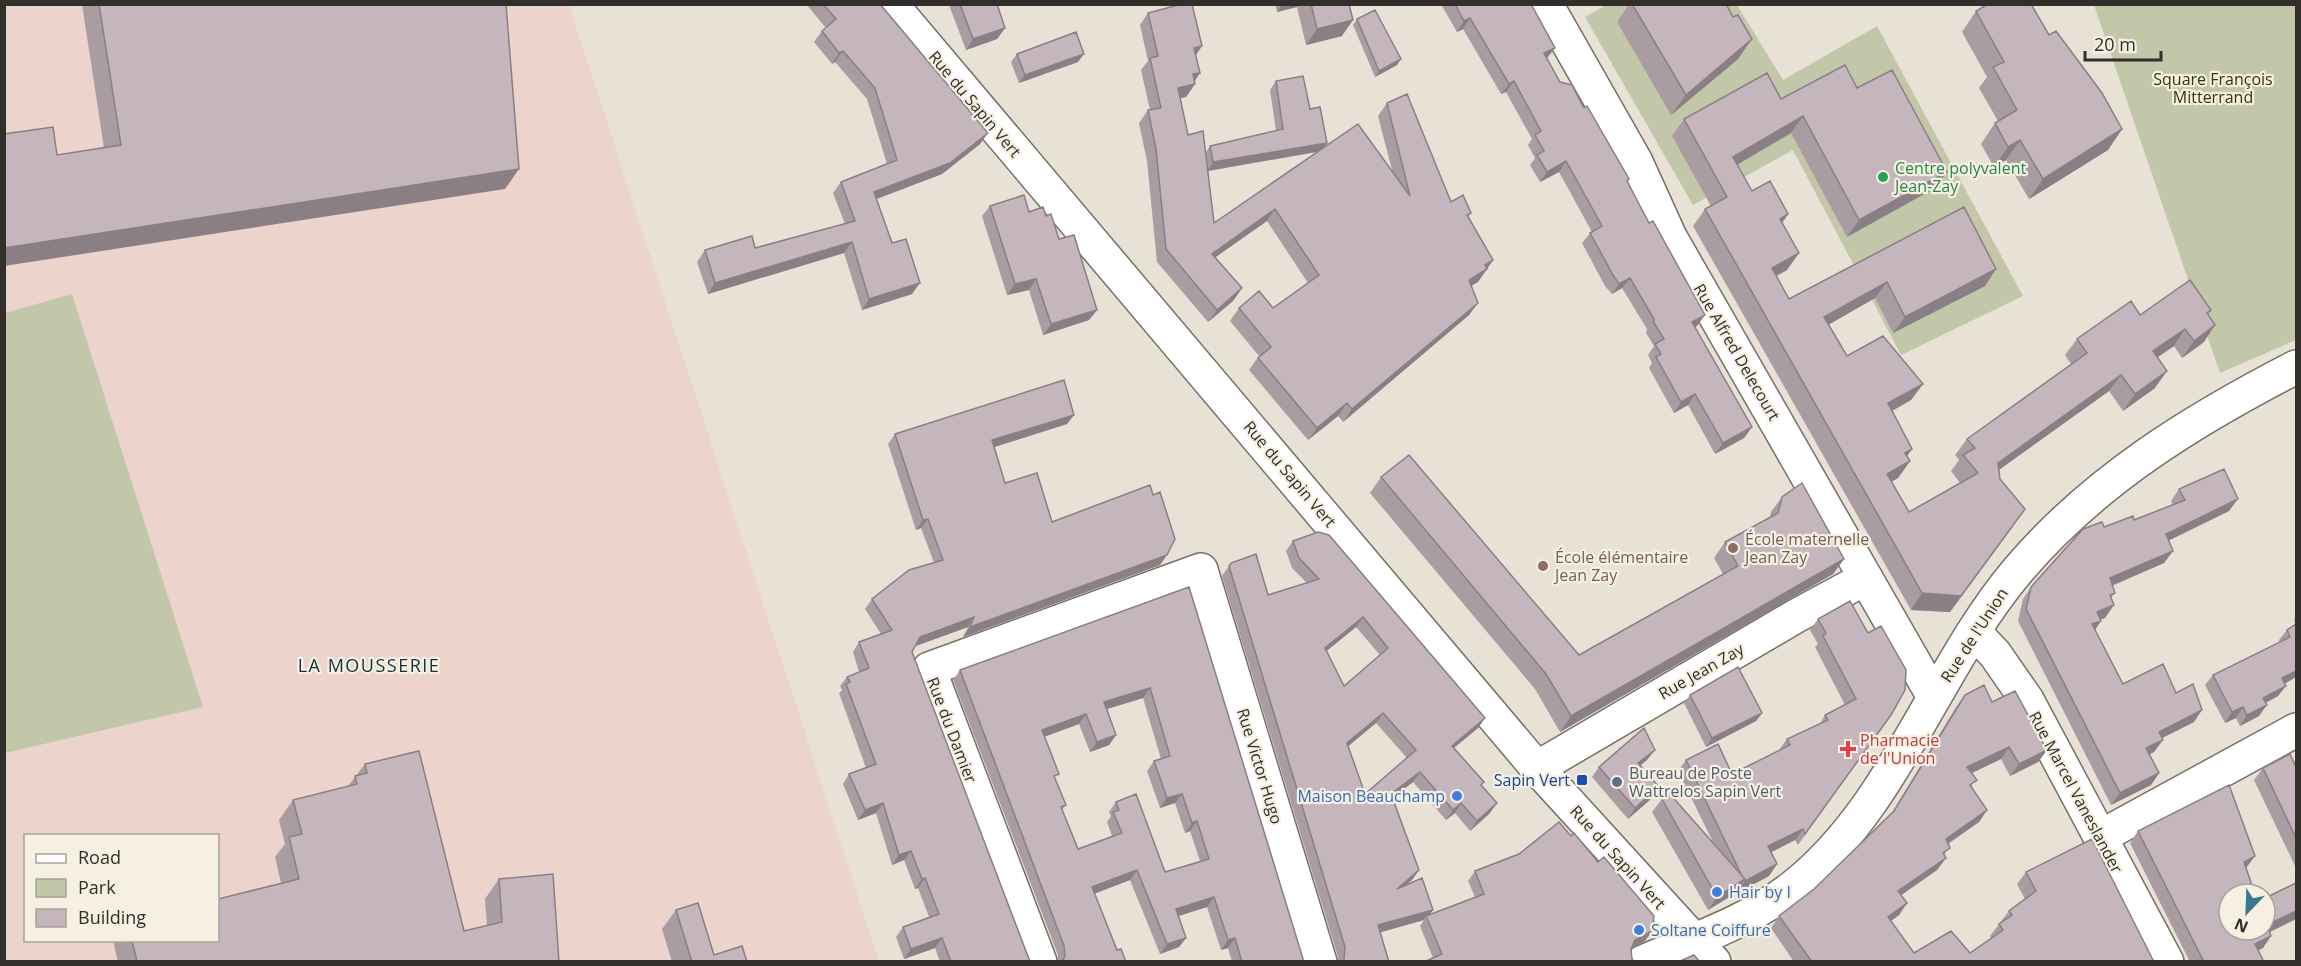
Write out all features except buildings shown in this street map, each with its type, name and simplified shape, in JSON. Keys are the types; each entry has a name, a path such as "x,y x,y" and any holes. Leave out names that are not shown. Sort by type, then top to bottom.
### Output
{"street":[{"name":"Rue du Sapin Vert","path":"891,4 1536,768 1704,950"},
{"name":"Rue Alfred Delecourt","path":"1546,4 1636,162 1670,237 1934,696"},
{"name":"Rue de l'Union","path":"1643,962 1704,950 1791,888 1815,868 1870,801 1974,632 2018,570 2046,539 2122,471 2178,432 2296,367"},
{"name":"Rue du Damier","path":"1040,962 928,669 1201,570"},
{"name":"Rue Victor Hugo","path":"1201,570 1320,962"},
{"name":"Rue Jean Zay","path":"1536,768 1796,616 1866,578"},
{"name":"Rue Marcel Vaneslander","path":"1974,632 1995,654 2027,700 2167,962"},
{"path":"2100,837 2296,730"}],"shaded area":[{"path":"5,5 569,5 879,961 5,962"}],"green space":[{"name":"Centre polyvalent Jean-Zay","path":"1606,5 1737,5 1783,80 1877,26 2023,296 1901,355 1793,150 1693,205 1585,17"},
{"name":"Square François Mitterrand","path":"2094,5 2296,5 2296,340 2220,373"},
{"path":"72,294 203,707 5,753 5,313"}],"place":[{"name":"Centre polyvalent Jean-Zay","path":"1883,177"},
{"name":"École maternelle Jean Zay","path":"1733,548"},
{"name":"École élémentaire Jean Zay","path":"1543,566"},
{"name":"Pharmacie de l'Union","path":"1848,749"},
{"name":"Sapin Vert","path":"1582,780"},
{"name":"Bureau de Poste Wattrelos Sapin Vert","path":"1617,782"},
{"name":"Maison Beauchamp","path":"1457,796"},
{"name":"Hair by I","path":"1717,892"},
{"name":"Soltane Coiffure","path":"1639,930"}],"district":[{"name":"LA MOUSSERIE","path":"369,666"}]}
